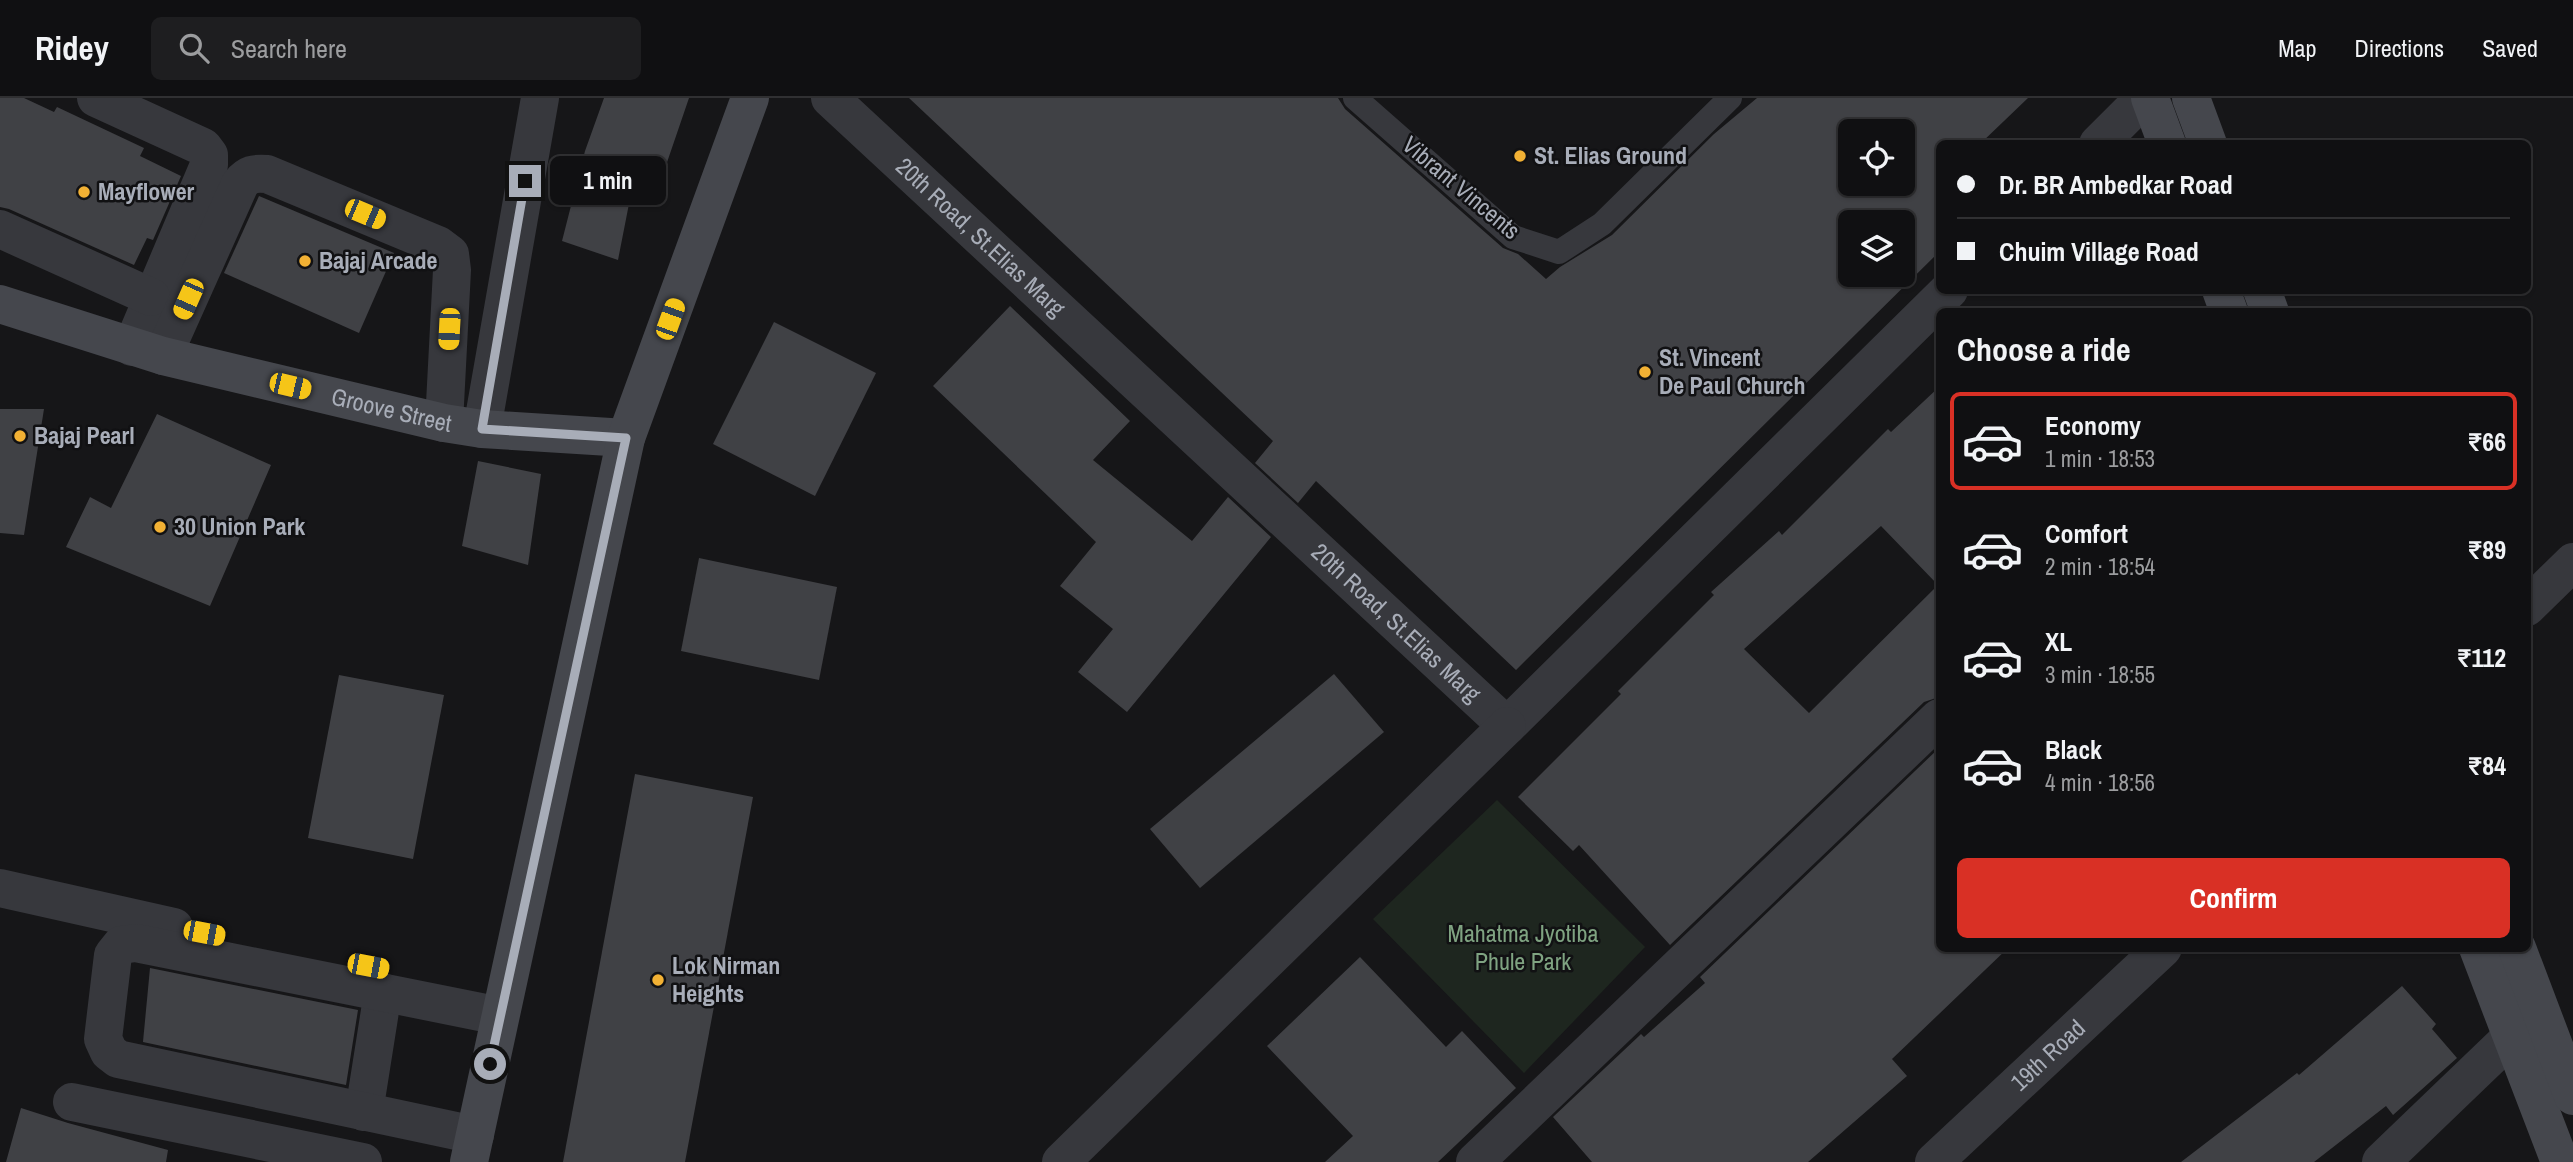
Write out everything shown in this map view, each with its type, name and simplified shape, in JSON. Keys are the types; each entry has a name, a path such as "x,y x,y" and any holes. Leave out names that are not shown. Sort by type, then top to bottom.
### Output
{"street":[{"path":"96,98 203,147 209,155 209,164 151,298 147,351"},
{"path":"482,429 540,98"},
{"path":"503,1005 383,992 136,943 121,945 113,955 103,1039 109,1052 118,1059 364,1112 472,1149 626,438 750,98"},
{"name":"20th Road, St.Elias Marg","path":"830,98 1507,726"},
{"path":"2102,140 2144,98"},
{"path":"2150,98 2166,140"},
{"path":"2191,98 2207,140"},
{"path":"147,351 240,184 254,173 267,174 438,245 450,254 452,270 444,423"},
{"path":"0,229 151,298"},
{"path":"1061,1162 1945,294"},
{"name":"Groove Street","path":"0,304 147,351 444,423 482,429 626,438"},
{"path":"2531,603 2573,562"},
{"path":"1475,1162 1936,721"},
{"path":"0,888 204,933 503,1005"},
{"name":"19th Road","path":"1934,1162 2159,952"},
{"path":"2480,952 2560,1162"},
{"path":"2518,952 2573,1096"},
{"path":"364,1112 383,992"},
{"path":"2381,1162 2540,1010"},
{"path":"72,1102 363,1162"}],"lane":[{"name":"Vibrant Vincents","path":"1355,98 1513,237 1559,252 1602,224 1730,98"}],"green space":[{"name":"Mahatma Jyotiba Phule Park","path":"1497,800 1645,947 1524,1073 1373,919"}],"building":[{"name":"Mayflower","path":"0,98 24,98 54,112 57,107 144,148 140,156 181,176 153,240 147,238 134,265 0,207"},
{"path":"604,98 689,98 662,177 636,168 618,260 562,241 585,151"},
{"path":"909,98 1338,98 1345,109 1503,248 1518,254 1546,279 1560,267 1612,235 1714,134 1757,98 2028,98 1984,140 1936,140 1936,255 1915,276 1915,210 1838,210 1838,287 1904,287 1516,670 1316,481 1298,503 1255,463 1273,441"},
{"name":"Bajaj Arcade","path":"259,196 394,253 359,333 224,273"},
{"path":"1010,306 1130,421 1093,460 1192,541 1228,497 1271,537 1127,712 1078,672 1113,629 1060,586 1096,542 933,386"},
{"path":"774,322 876,373 815,496 713,444"},
{"path":"1936,390 1936,583 1881,526 1744,649 1809,713 1936,587 1936,698 1924,702 1670,945 1579,845 1573,851 1518,797 1621,694 1618,691 1714,595 1711,592 1779,531 1782,535 1888,429 1891,432"},
{"name":"Bajaj Pearl","path":"0,409 44,409 24,535 0,533"},
{"name":"30 Union Park","path":"157,414 271,465 210,606 66,547 90,497 111,508"},
{"path":"478,461 541,474 528,565 462,546"},
{"path":"699,558 837,587 819,680 681,651"},
{"path":"1334,674 1384,732 1200,888 1150,829"},
{"path":"339,675 444,695 413,859 308,838"},
{"path":"1936,751 1936,952 2004,952 1892,1059 1907,1076 1808,1162 1592,1162 1553,1117 1641,1034 1644,1037 1705,983 1700,977"},
{"name":"Lok Nirman Heights","path":"635,774 753,797 685,1162 563,1162"},
{"path":"1360,957 1446,1047 1462,1031 1516,1088 1438,1162 1325,1162 1353,1136 1267,1046"},
{"path":"150,968 358,1010 346,1085 143,1042"},
{"path":"2402,986 2436,1024 2432,1029 2457,1058 2393,1115 2386,1106 2314,1162 2181,1162 2297,1073 2299,1075"},
{"path":"21,1108 168,1150 166,1162 6,1162"}],"place":[{"name":"St. Elias Ground","path":"1520,156"},
{"name":"Mayflower","path":"84,192"},
{"name":"Bajaj Arcade","path":"305,261"},
{"name":"St. Vincent De Paul Church","path":"1645,372"},
{"name":"Bajaj Pearl","path":"20,436"},
{"name":"30 Union Park","path":"160,527"},
{"name":"Lok Nirman Heights","path":"658,980"}],"route":[{"path":"490,1064 626,438 482,429 525,181"}]}
